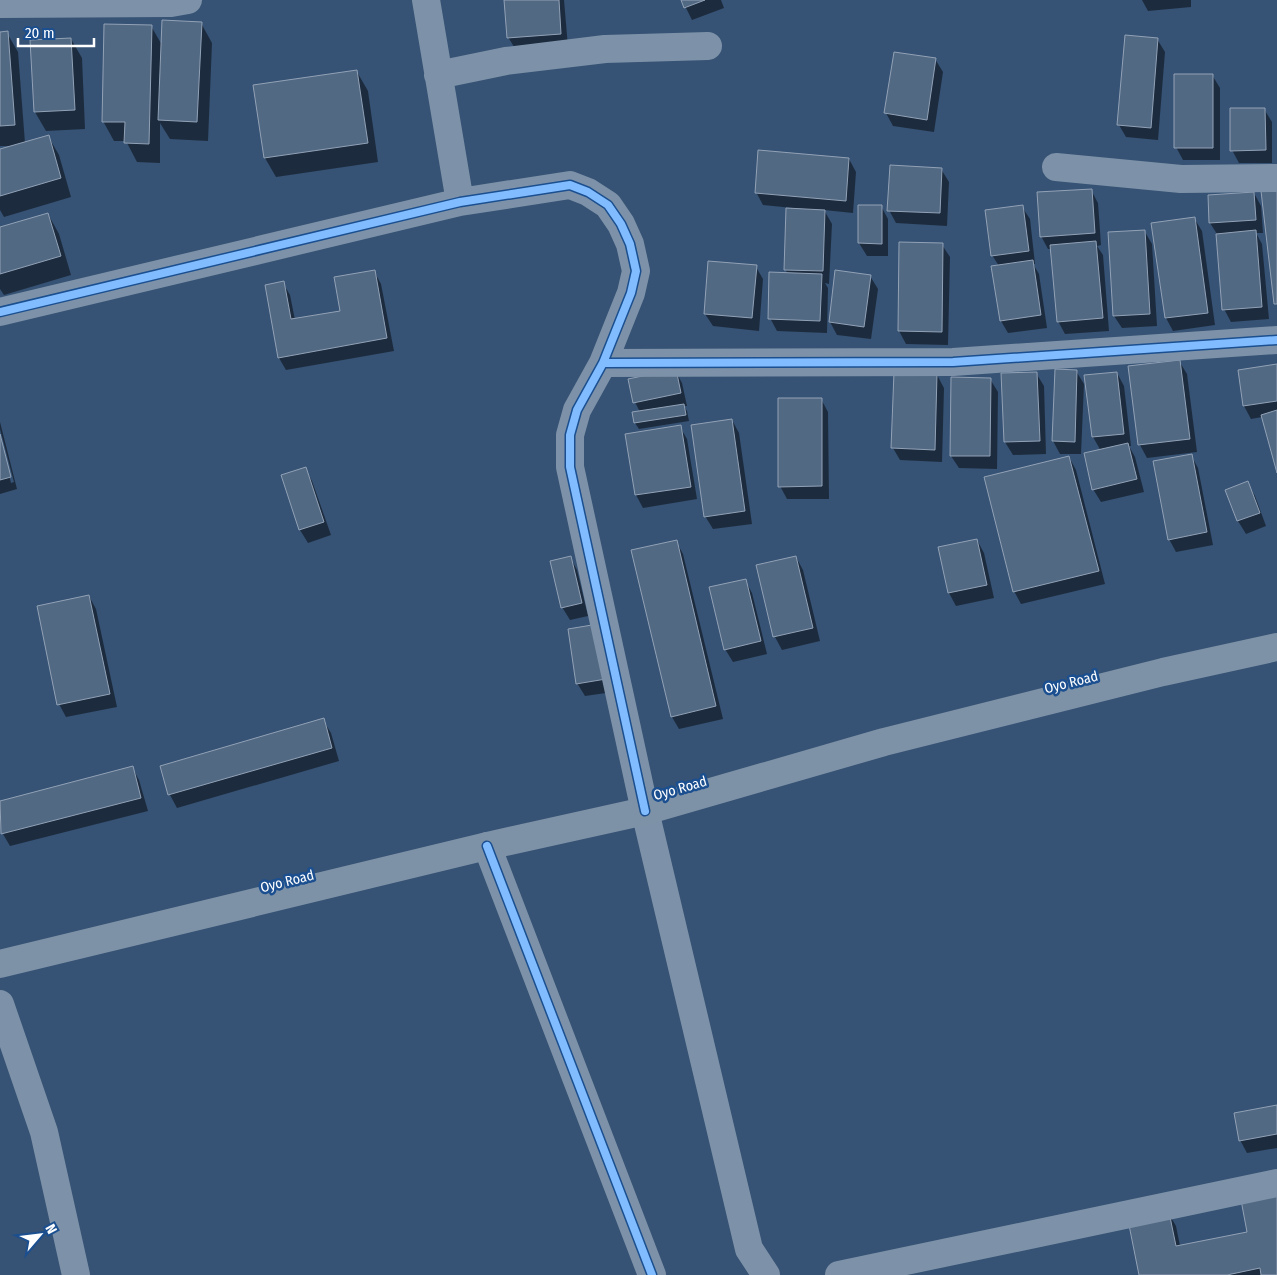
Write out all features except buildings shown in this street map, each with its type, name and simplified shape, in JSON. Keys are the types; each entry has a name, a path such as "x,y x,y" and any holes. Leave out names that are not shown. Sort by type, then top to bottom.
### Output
{"highway":[{"name":"Oyo Road","path":"0,964 487,846 645,812 894,740 1163,672 1277,647"}],"street":[{"path":"0,4 171,3 188,0"},
{"path":"426,0 460,202"},
{"path":"438,75 506,61 605,49 708,46"},
{"path":"1056,167 1181,179 1277,178"},
{"path":"0,312 460,202 570,185 588,192 608,204 621,224 630,244 636,271 631,293 603,363 577,410 570,435 570,467 645,812 749,1249 766,1275"},
{"path":"603,363 953,362 1277,340"},
{"path":"487,846 652,1275"},
{"path":"0,1004 44,1132 76,1275"},
{"path":"839,1275 1277,1183"}],"cycle path":[{"path":"0,312 460,202 570,185 588,192 608,205 621,224 630,244 636,271 631,293 603,363 577,410 570,435 570,467 645,811"},
{"path":"603,363 953,362 1277,340"},
{"path":"487,846 652,1275"}]}
